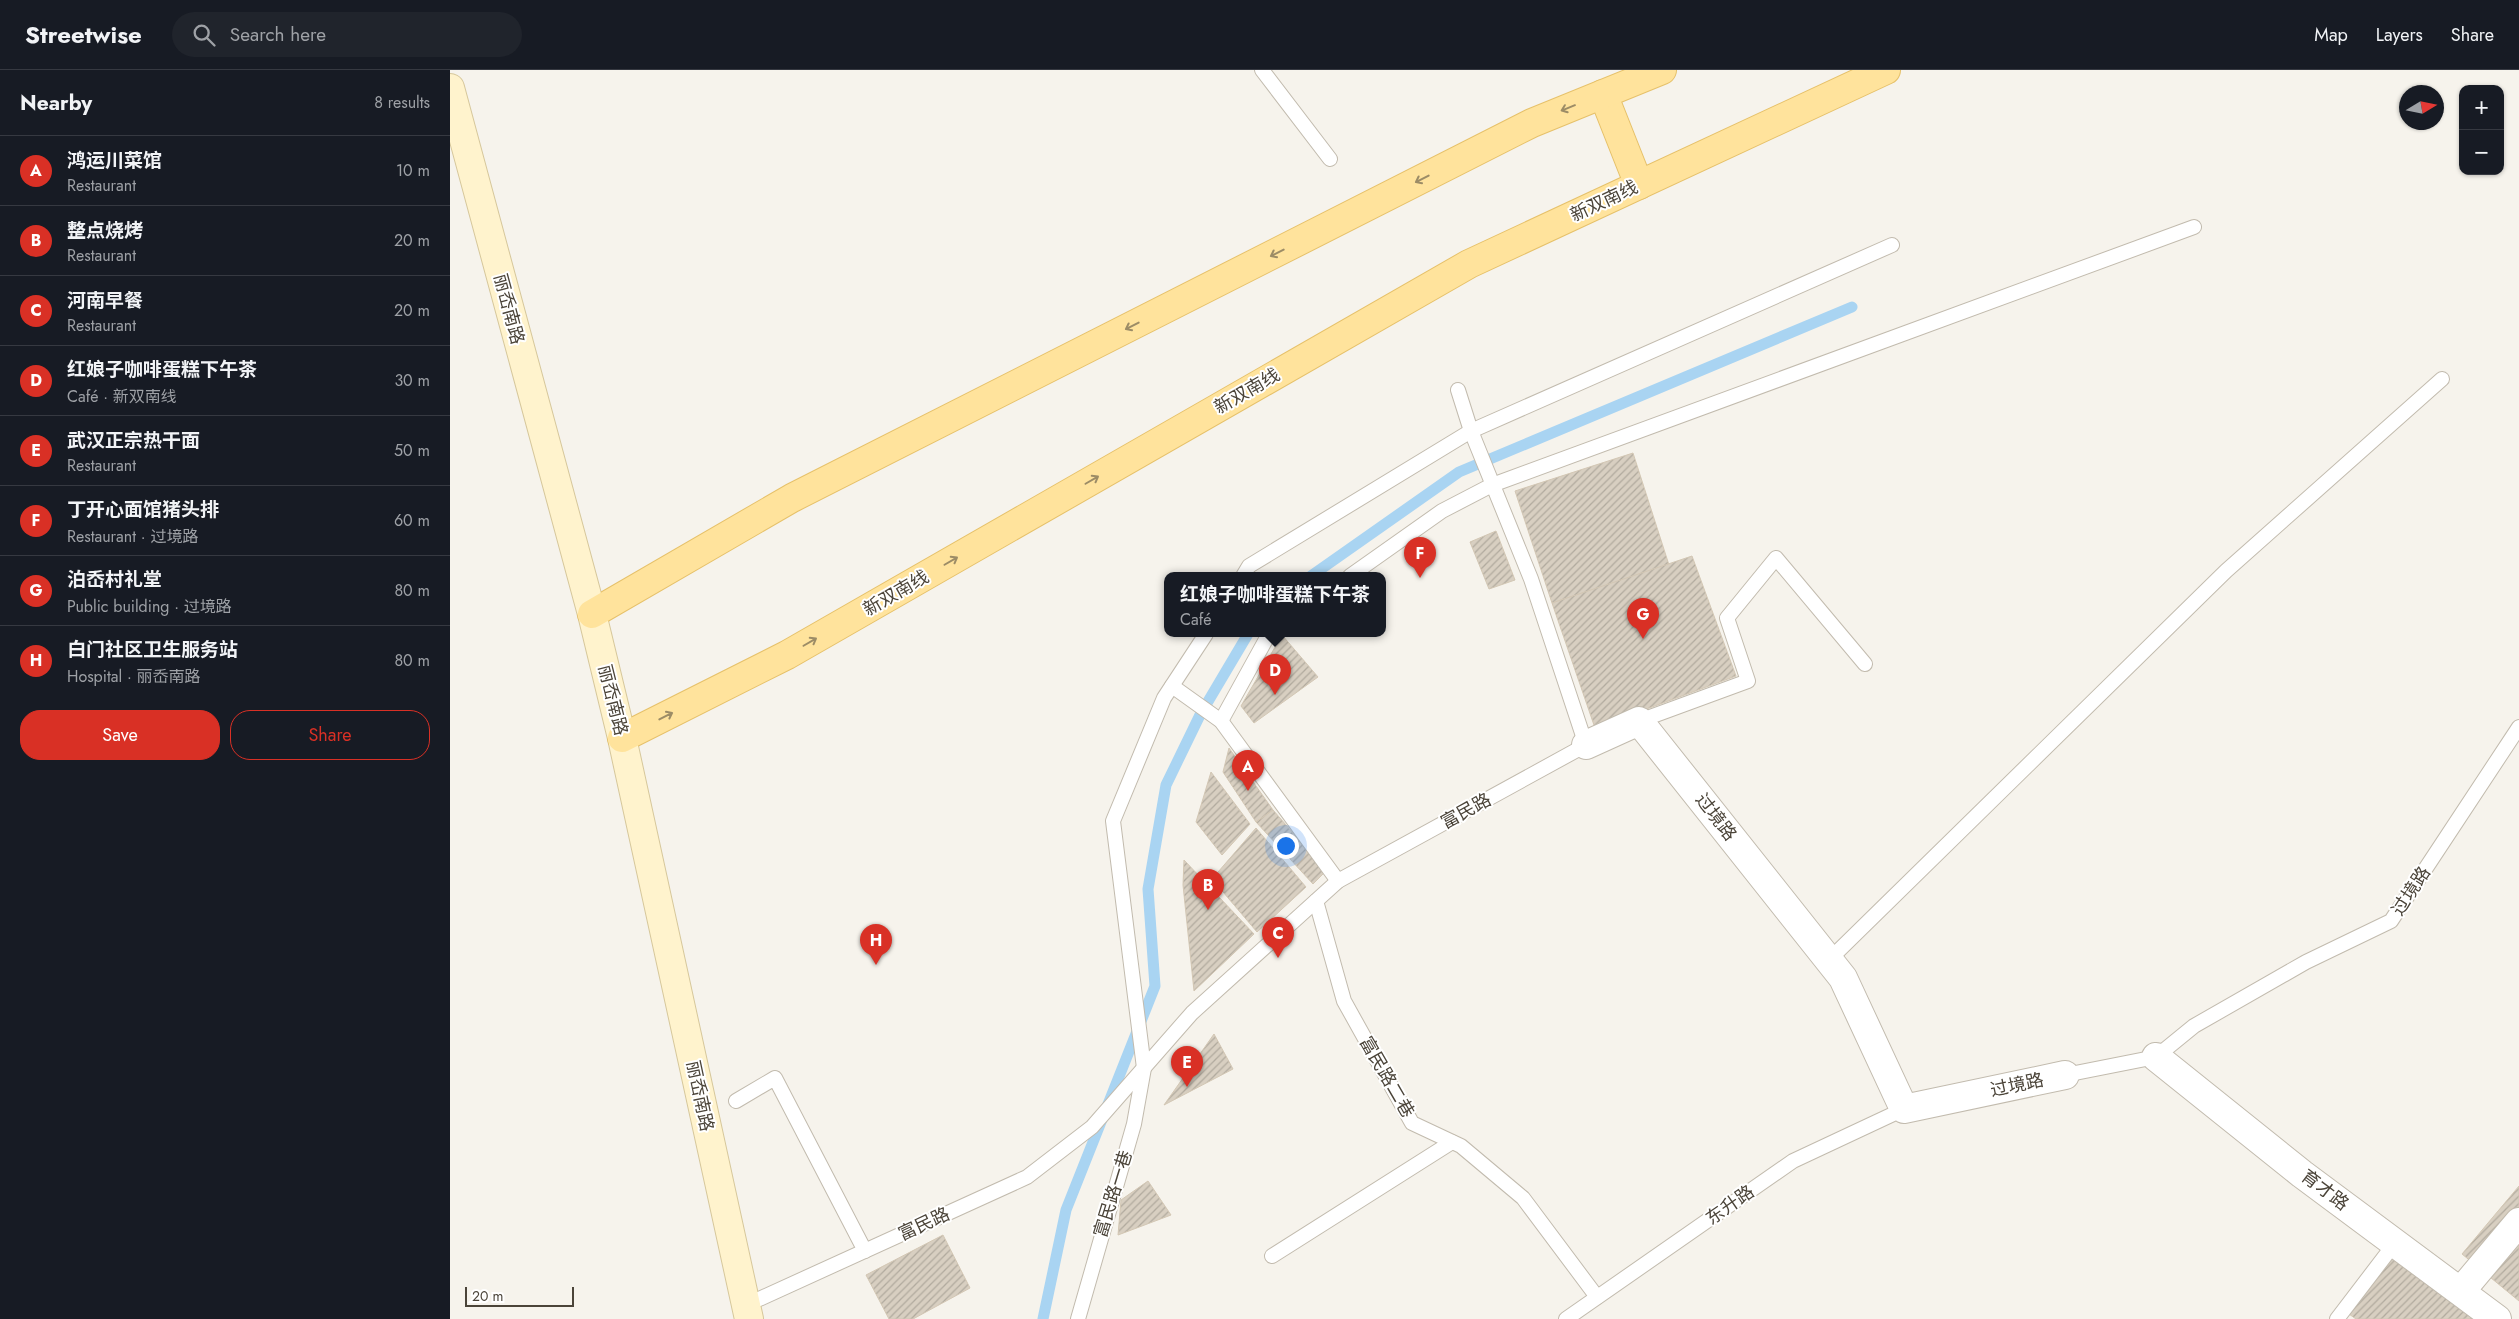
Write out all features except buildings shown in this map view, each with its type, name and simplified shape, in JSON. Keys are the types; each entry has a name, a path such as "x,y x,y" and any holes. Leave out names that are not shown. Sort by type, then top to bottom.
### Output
{"main road":[{"path":"592,614 792,498 1532,123 1662,70"},
{"name":"新双南线","path":"622,738 787,655 1469,264 1886,70"},
{"name":"丽岙南路","path":"450,88 592,614 622,738 747,1312"},
{"path":"1603,94 1639,184"}],"street":[{"name":"过境路","path":"1639,721 1843,978 1904,1109 2065,1075"},
{"path":"1586,745 1639,721"},
{"name":"育才路","path":"2156,1057 2302,1174 2497,1319"},
{"path":"2461,1291 2519,1222"}],"lane":[{"path":"1262,70 1330,158"},
{"path":"1356,572 1442,511 1492,485 2194,227"},
{"path":"1245,572 1249,566 1472,435 1892,245"},
{"path":"1829,960 2226,572 2442,379"},
{"path":"1458,390 1472,435 1531,580 1586,745"},
{"path":"1639,721 1748,681 1727,618 1776,558 1865,664"},
{"path":"1142,1069 1134,987 1113,821 1164,698 1204,637"},
{"path":"1222,722 1268,637"},
{"path":"1172,686 1222,722 1338,881"},
{"name":"过境路","path":"2065,1075 2156,1057 2194,1026 2306,962 2391,921 2519,727"},
{"name":"富民路","path":"747,1312 865,1251 1027,1177 1092,1127 1192,1014 1338,881 1586,745"},
{"name":"富民路二巷","path":"1316,901 1344,1001 1412,1123 1461,1146 1523,1198 1597,1297"},
{"name":"富民路一巷","path":"1078,1319 1134,1124 1142,1069"},
{"path":"736,1102 775,1078 865,1251"},
{"name":"东升路","path":"1566,1319 1793,1161 1904,1109"},
{"path":"1272,1256 1452,1142"},
{"path":"2337,1319 2395,1243"}],"waterway":[{"path":"1317,572 1459,472 1852,307"},
{"path":"1043,1319 1066,1210 1155,986 1148,889 1166,785 1200,715 1246,637"}],"place":[{"name":"丁开心面馆猪头排","path":"1420,578"},
{"name":"泊岙村礼堂","path":"1643,639"},
{"name":"红娘子咖啡蛋糕下午茶","path":"1275,695"},
{"name":"鸿运川菜馆","path":"1248,791"},
{"name":"整点烧烤","path":"1208,910"},
{"name":"河南早餐","path":"1278,958"},
{"name":"白门社区卫生服务站","path":"876,965"},
{"name":"武汉正宗热干面","path":"1187,1087"}]}
